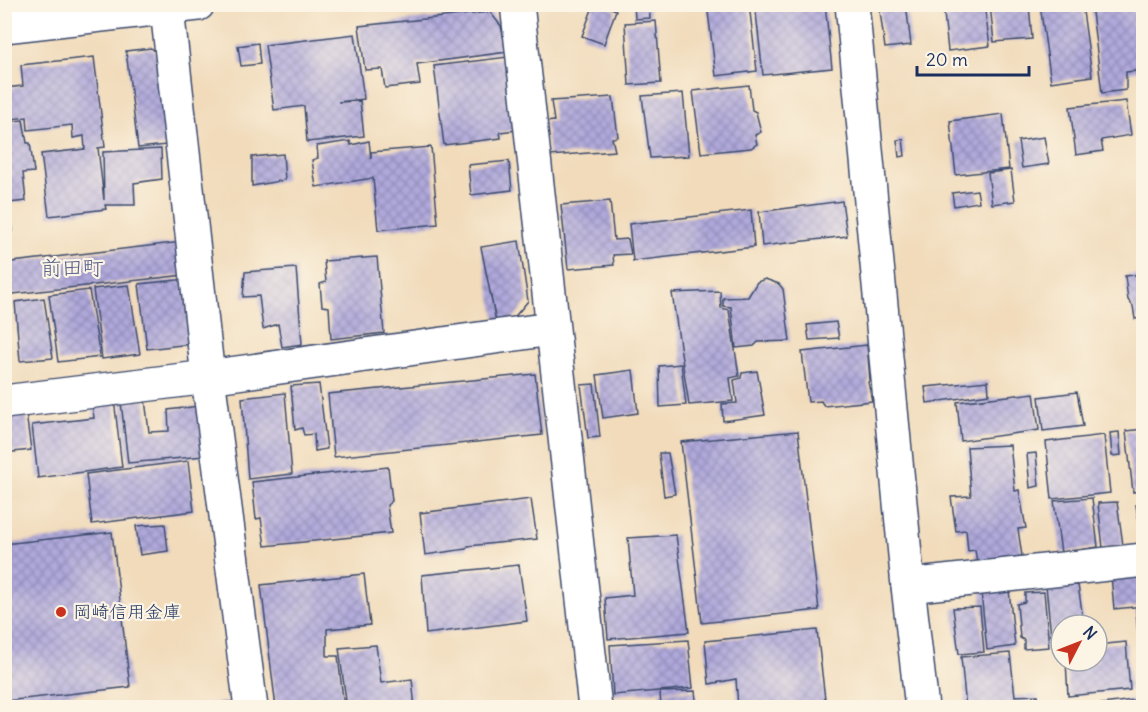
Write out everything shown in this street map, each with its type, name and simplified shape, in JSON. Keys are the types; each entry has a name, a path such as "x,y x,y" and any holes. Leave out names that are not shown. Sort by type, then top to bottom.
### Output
{"street":[{"path":"517,4 551,329 595,708"},
{"path":"852,4 908,586 922,708"},
{"path":"4,26 182,7 208,377 251,708"},
{"path":"4,402 208,377 551,329"},
{"path":"908,586 1143,560"}],"building":[{"path":"594,4 601,4 616,10 604,44 582,36"},
{"path":"634,4 649,4 650,18 635,19"},
{"path":"707,4 749,4 757,71 716,76"},
{"path":"755,4 825,4 832,68 763,75"},
{"path":"879,4 906,4 911,45 885,48"},
{"path":"943,4 984,4 990,46 948,51"},
{"path":"1082,4 1092,76 1051,82 1040,5"},
{"path":"1091,4 1144,4 1144,70 1126,72 1126,90 1102,93"},
{"path":"990,5 1029,5 1032,39 994,42"},
{"path":"490,12 501,26 507,52 417,64 420,84 385,88 382,69 365,70 359,26"},
{"path":"656,21 661,83 629,85 625,23"},
{"path":"355,34 364,99 338,102 360,101 364,136 307,142 304,106 274,110 265,45"},
{"path":"258,43 260,64 241,66 238,46"},
{"path":"151,48 164,58 176,144 138,148 126,51"},
{"path":"94,57 105,147 98,148 104,200 103,152 161,149 162,179 134,183 135,205 105,205 106,209 49,216 41,154 85,149 84,136 73,138 72,125 28,130 27,117 4,120 4,88 23,86 21,65"},
{"path":"508,57 517,130 500,132 501,138 444,145 434,66"},
{"path":"749,85 752,110 756,112 761,132 755,135 757,144 751,148 701,153 693,91"},
{"path":"683,93 689,156 650,158 642,96"},
{"path":"613,97 618,137 612,138 615,151 549,156 546,122 554,121 551,101"},
{"path":"1126,101 1131,135 1101,140 1103,151 1076,155 1070,107"},
{"path":"1003,114 1009,169 956,175 950,121"},
{"path":"23,120 27,143 30,143 34,172 23,173 26,201 9,203 12,231 4,232 4,122"},
{"path":"1044,137 1049,164 1022,168 1018,141"},
{"path":"903,139 905,156 899,157 897,140"},
{"path":"350,141 351,145 369,141 371,159 371,152 431,147 438,224 378,230 373,178 316,187 312,160 318,158 317,146"},
{"path":"283,154 285,180 252,186 252,157"},
{"path":"509,161 512,190 471,195 468,165"},
{"path":"1011,170 1015,201 992,204 988,173"},
{"path":"977,190 979,202 954,206 952,193"},
{"path":"610,201 614,240 628,239 631,254 613,255 614,265 568,269 561,205"},
{"path":"842,201 847,236 762,246 759,212"},
{"path":"751,210 754,247 633,261 629,224"},
{"path":"519,241 528,301 512,320 496,322 481,247"},
{"path":"182,242 185,275 4,295 4,263"},
{"path":"377,257 384,333 331,339 329,307 322,306 320,284 326,282 324,261"},
{"path":"296,268 302,344 282,347 278,324 263,329 259,296 243,297 245,272"},
{"path":"1144,274 1144,318 1135,319 1133,306 1128,300 1125,276"},
{"path":"187,279 190,344 147,349 139,284"},
{"path":"765,279 779,284 783,289 790,341 758,342 754,346 736,348 731,307 723,306 723,298 748,297 757,282"},
{"path":"129,285 140,354 102,359 93,289"},
{"path":"89,290 100,357 58,362 49,295"},
{"path":"720,291 721,308 729,310 739,376 730,378 733,401 689,405 672,293"},
{"path":"44,298 53,358 20,361 15,302"},
{"path":"836,322 839,338 809,340 807,325"},
{"path":"867,345 870,380 868,382 872,401 824,406 821,401 808,402 802,352"},
{"path":"681,364 686,405 660,407 659,366"},
{"path":"633,370 638,413 603,418 597,375"},
{"path":"757,371 765,415 723,421 722,404 737,403 734,380 741,378 742,373"},
{"path":"535,374 542,435 334,457 328,394"},
{"path":"988,381 989,394 927,403 925,387"},
{"path":"319,384 327,449 315,451 314,434 304,435 302,428 295,430 291,386"},
{"path":"594,384 600,437 588,438 581,385"},
{"path":"1077,392 1083,426 1043,431 1039,397"},
{"path":"285,393 292,474 248,479 242,398"},
{"path":"1034,393 1039,430 961,441 957,402"},
{"path":"114,399 122,467 38,478 32,425 94,418 92,401"},
{"path":"145,399 149,432 169,431 168,410 199,406 204,456 128,463 121,402"},
{"path":"26,413 31,450 4,453 4,415"},
{"path":"1144,429 1144,490 1133,492 1126,431"},
{"path":"798,431 819,610 702,623 681,442"},
{"path":"1119,432 1121,455 1112,456 1110,433"},
{"path":"1104,435 1110,493 1052,499 1046,442"},
{"path":"1010,445 1015,491 1019,490 1026,528 1018,529 1022,556 977,562 975,550 968,551 966,530 956,531 951,497 971,496 967,447"},
{"path":"659,453 668,453 675,494 664,496"},
{"path":"1036,453 1039,486 1030,488 1027,454"},
{"path":"188,461 194,511 92,524 86,474"},
{"path":"388,467 392,501 387,505 391,533 265,546 261,518 256,519 252,482"},
{"path":"1092,498 1098,547 1061,553 1054,501"},
{"path":"531,499 537,539 468,546 466,549 425,555 420,513"},
{"path":"1117,502 1123,545 1103,548 1098,503"},
{"path":"1144,504 1144,531 1140,531 1136,505"},
{"path":"165,524 168,551 140,555 136,526"},
{"path":"112,532 130,687 6,701 4,544"},
{"path":"676,535 689,632 608,639 605,598 633,595 628,538"},
{"path":"519,565 527,621 426,634 422,575"},
{"path":"1144,572 1144,606 1114,609 1111,575"},
{"path":"364,574 370,625 327,629 327,656 338,656 344,708 276,708 261,585"},
{"path":"1078,585 1082,613 1049,613 1049,616 1046,586"},
{"path":"1009,590 1015,646 987,650 981,592"},
{"path":"1044,592 1049,647 1024,649 1024,640 1020,638 1017,604 1025,602 1025,593"},
{"path":"980,607 984,652 959,654 953,608"},
{"path":"1136,609 1144,609 1144,634 1138,635"},
{"path":"817,630 826,708 738,708 736,679 709,684 705,641"},
{"path":"688,640 693,688 613,695 610,645"},
{"path":"1126,642 1130,690 1068,696 1067,673 1109,673 1109,644"},
{"path":"376,645 381,683 412,679 415,708 347,708 339,648"},
{"path":"1010,653 1015,696 1038,695 1040,708 966,708 961,657"},
{"path":"695,691 697,708 661,708 660,692"},
{"path":"1133,700 1134,708 1087,708 1087,706"},
{"path":"231,702 231,708 185,708 185,706"}],"place":[{"name":"岡崎信用金庫","path":"61,612"}],"district":[{"name":"前田町","path":"72,268"}]}
